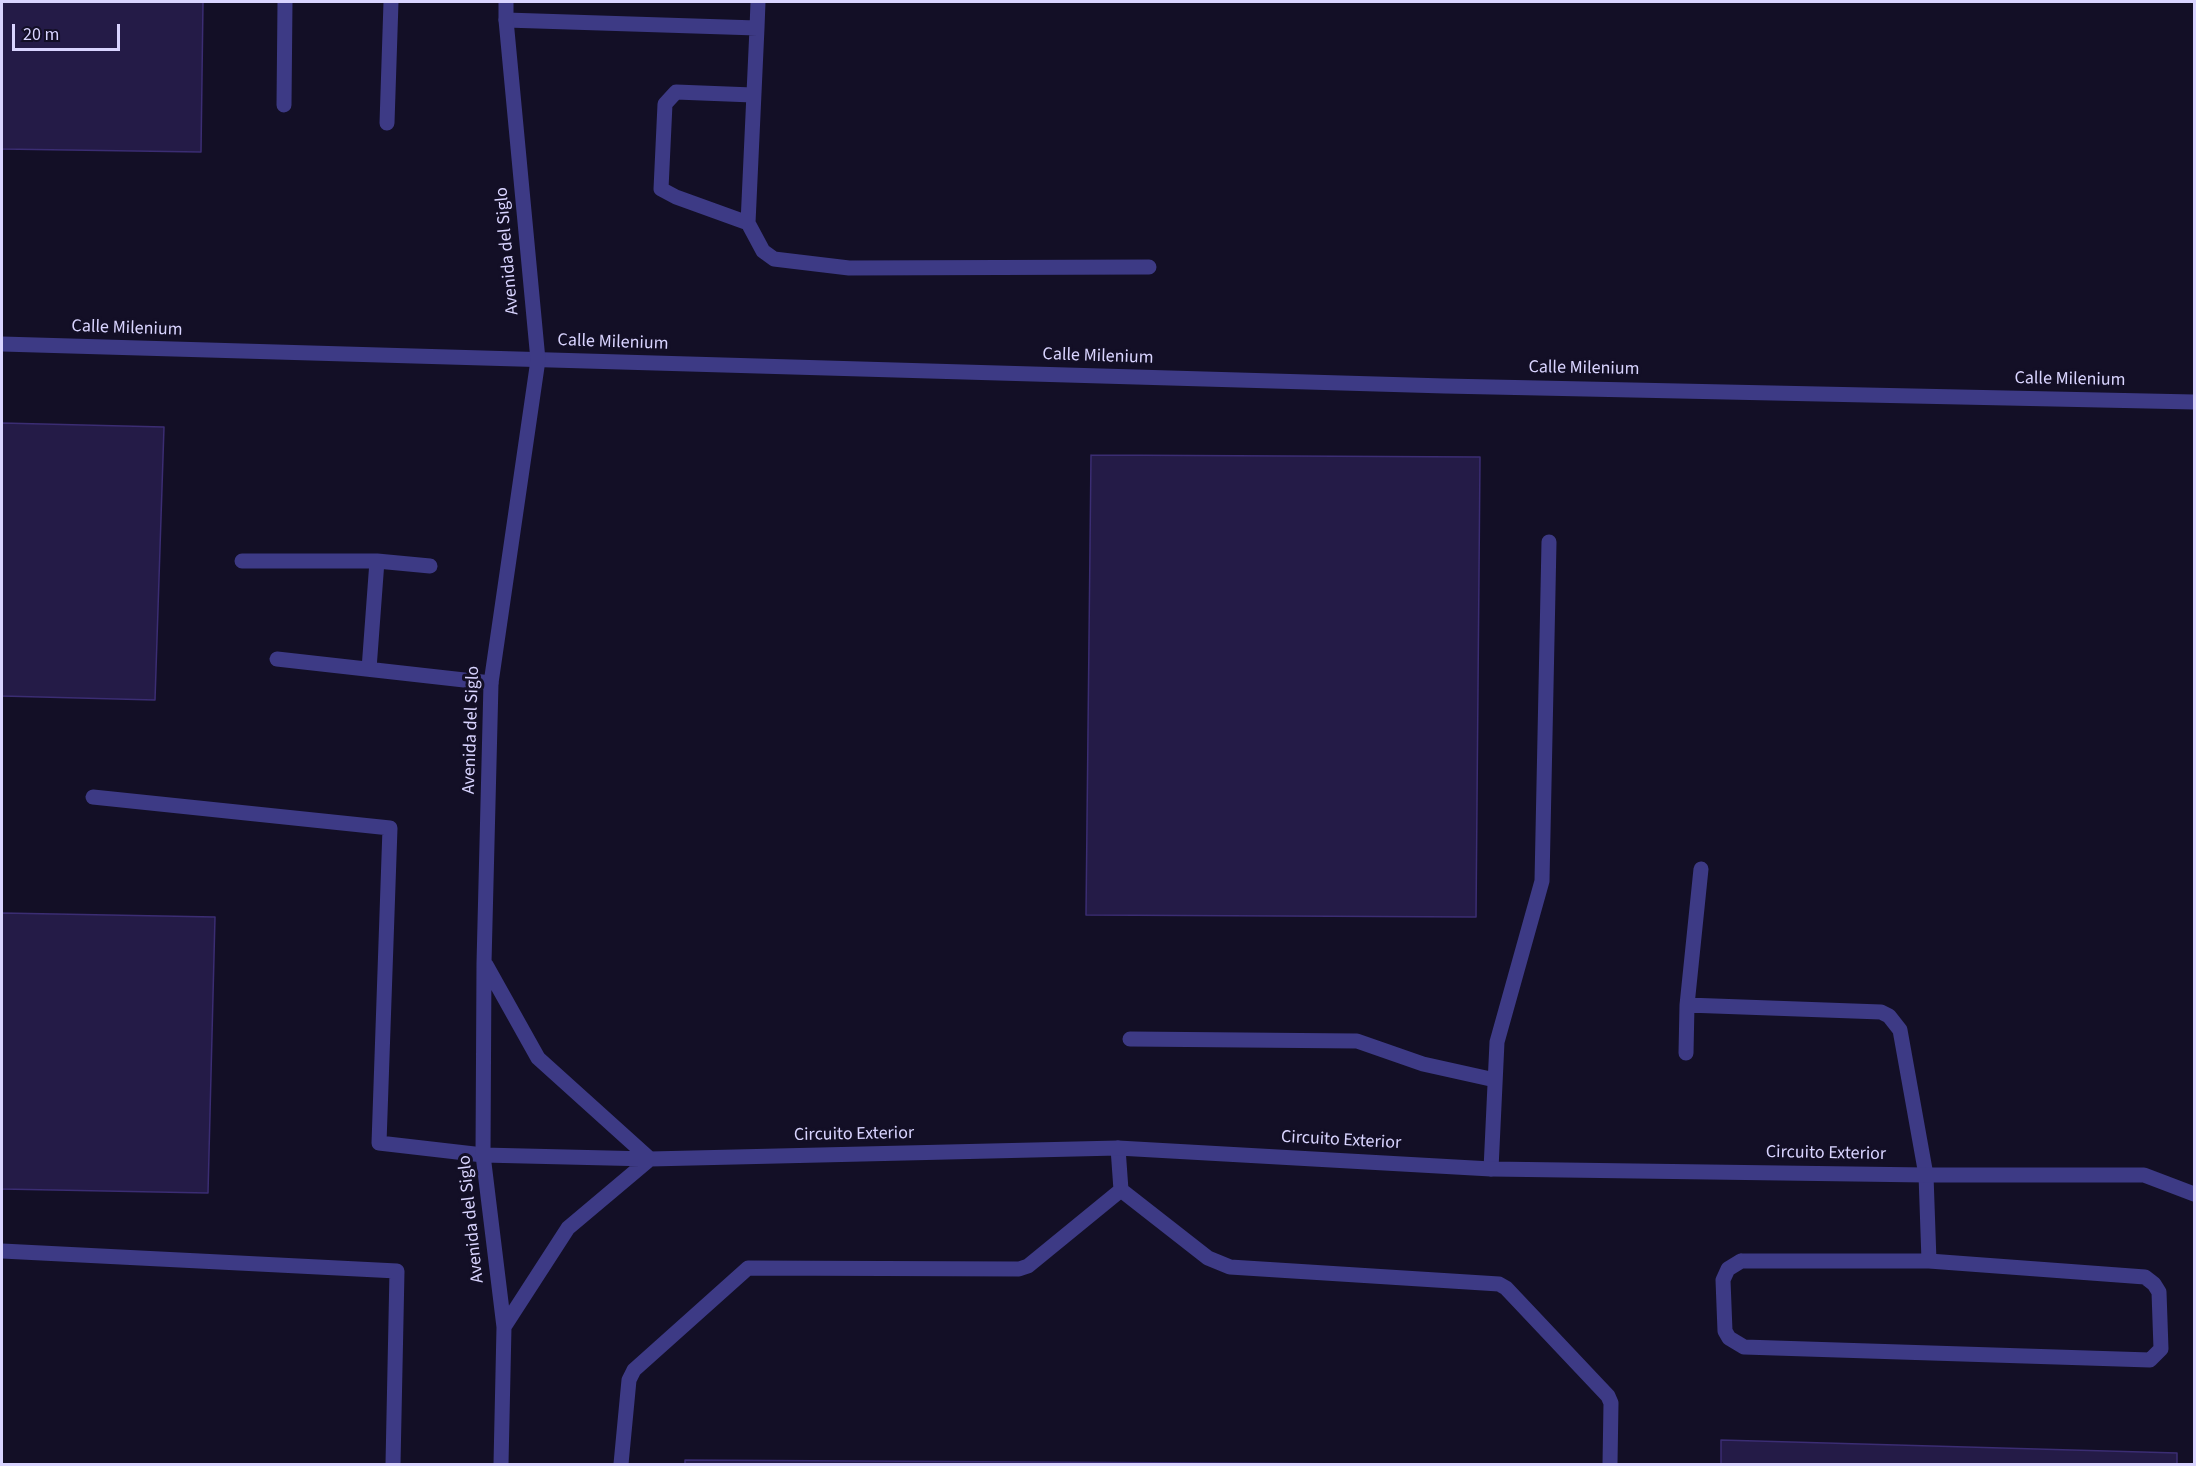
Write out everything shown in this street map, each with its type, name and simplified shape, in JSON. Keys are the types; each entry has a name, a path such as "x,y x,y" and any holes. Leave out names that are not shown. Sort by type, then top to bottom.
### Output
{"street":[{"path":"284,105 285,2"},
{"path":"387,123 391,2"},
{"name":"Avenida del Siglo","path":"501,1464 504,1327 483,1155 484,963 491,683 538,360 506,2"},
{"path":"759,2 748,223 763,251 774,259 849,268 1149,267"},
{"path":"506,20 757,28"},
{"path":"748,223 676,197 661,189 665,104 676,92 753,95"},
{"name":"Calle Milenium","path":"2,344 1433,386 2194,402"},
{"path":"1491,1169 1497,1042 1542,881 1549,542"},
{"path":"242,561 376,561 430,566"},
{"path":"369,669 376,561"},
{"path":"277,658 491,683"},
{"name":"Circuito Exterior","path":"93,797 390,828 379,1143 483,1155 650,1159 1118,1148 1491,1169 1926,1175 2144,1175 2194,1194"},
{"path":"1686,1053 1688,1005 1701,869"},
{"path":"484,963 538,1058 650,1159 568,1228 504,1327"},
{"path":"1688,1005 1881,1012 1889,1016 1900,1030 1926,1175 1929,1261"},
{"path":"1130,1039 1357,1041 1423,1064 1495,1080"},
{"path":"1118,1148 1121,1190 1208,1257 1230,1267 1499,1284 1506,1288 1608,1396 1611,1403 1610,1464"},
{"path":"621,1464 629,1380 634,1370 748,1268 1019,1269 1029,1266 1121,1190"},
{"path":"2,1251 397,1271 393,1464"},
{"path":"1741,1261 1929,1261 2145,1277 2154,1284 2158,1292 2161,1349 2150,1360 1744,1347 1729,1338 1725,1331 1723,1280 1728,1269 1741,1261"}],"building":[{"path":"2,2 203,2 201,152 2,149"},
{"path":"2,423 164,427 155,700 2,696"},
{"path":"1091,455 1480,457 1476,917 1086,915"},
{"path":"2,913 215,917 208,1193 2,1189"},
{"path":"1721,1440 2177,1453 2177,1464 1721,1464"},
{"path":"685,1460 1368,1464 685,1464"}]}
